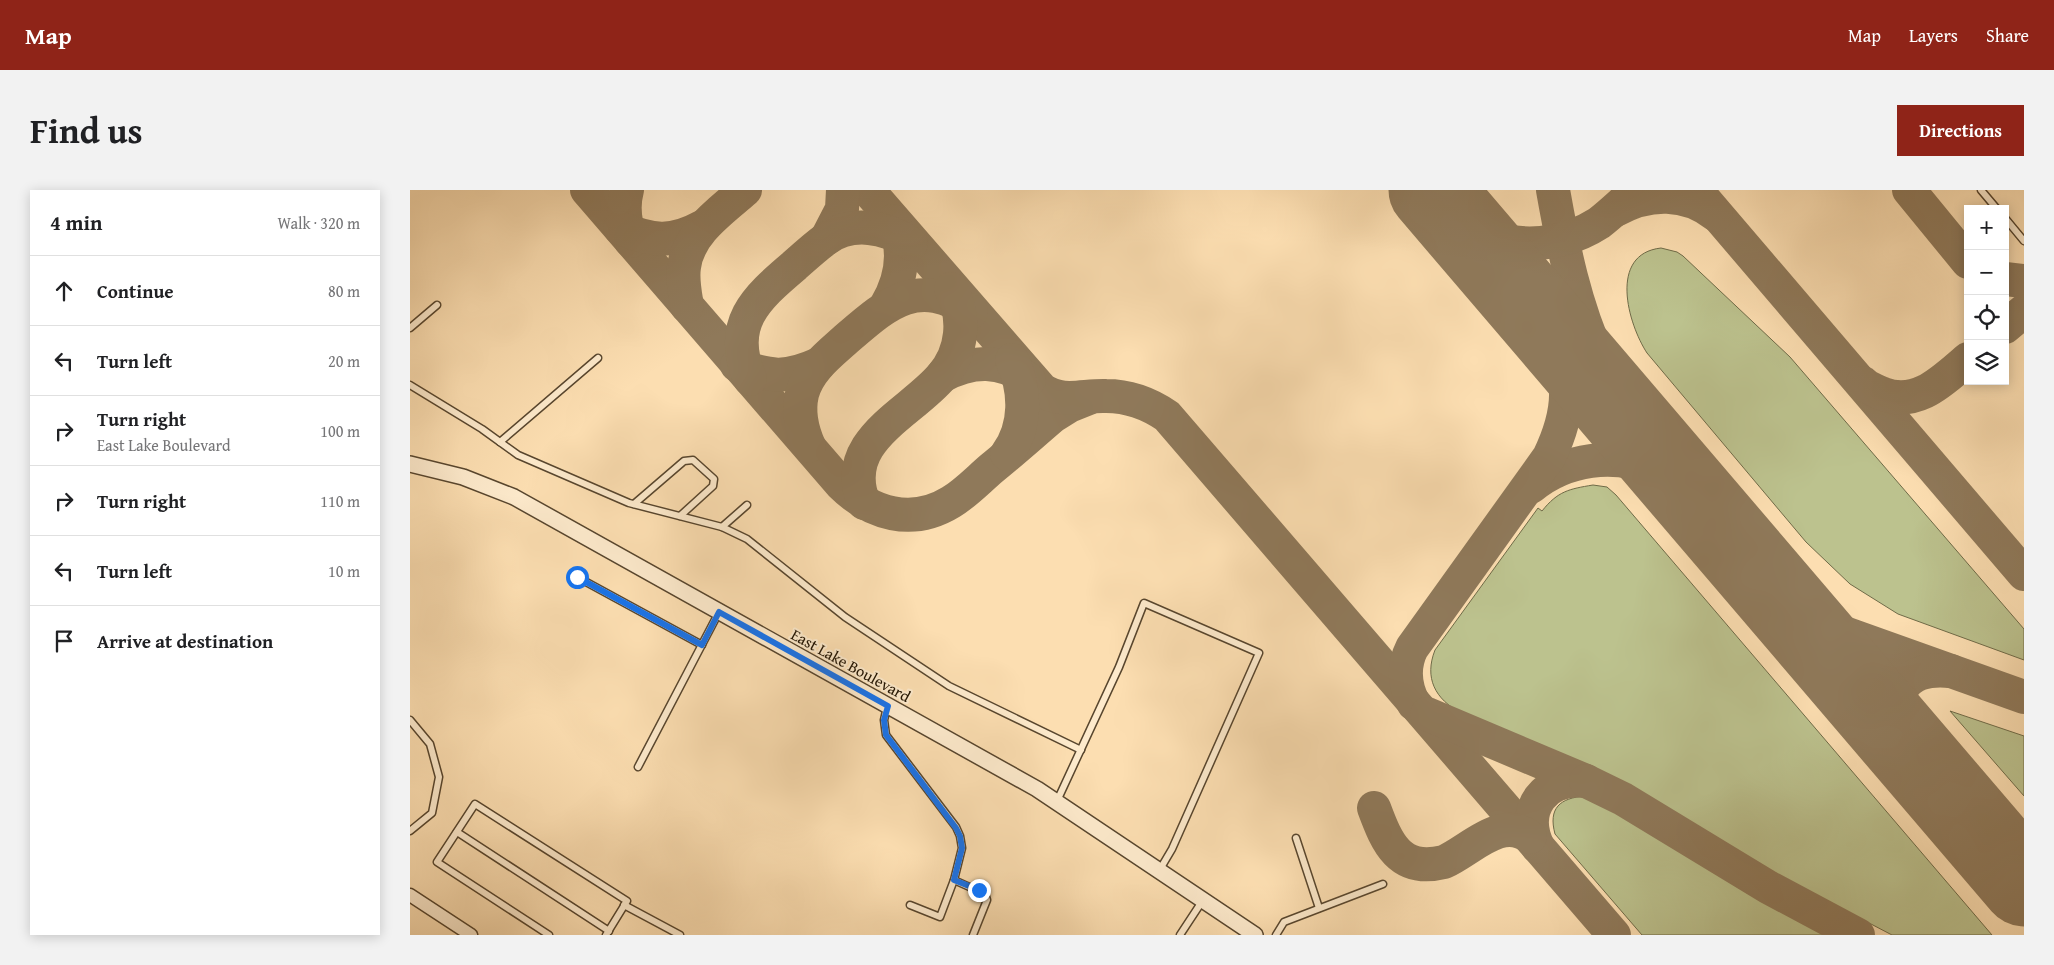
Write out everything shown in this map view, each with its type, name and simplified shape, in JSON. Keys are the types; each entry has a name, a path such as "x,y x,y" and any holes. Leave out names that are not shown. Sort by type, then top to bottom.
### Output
{"street":[{"name":"East Lake Boulevard","path":"410,464 463,477 514,497 1037,789 1255,935"},
{"path":"410,895 471,935"}],"lane":[{"path":"1981,190 1994,205"},
{"path":"2009,223 2024,240"},
{"path":"410,328 437,306"},
{"path":"500,442 598,358"},
{"path":"410,385 482,428 518,455 634,504 722,527 747,539 845,617 949,686 1081,750"},
{"path":"634,504 684,461 694,460 715,482 680,516"},
{"path":"722,527 747,505"},
{"path":"577,577 702,645"},
{"path":"1056,802 1119,667 1144,603 1259,653 1172,849 1159,871"},
{"path":"638,767 719,612"},
{"path":"888,706 884,720 886,735 946,813 960,836 962,848 954,880 940,917 910,905"},
{"path":"410,720 430,744 439,777 432,813 410,830"},
{"path":"457,832 608,933 626,901 475,804 437,862 549,935"},
{"path":"1296,838 1319,908"},
{"path":"954,880 985,894 987,900 973,935"},
{"path":"1276,935 1284,922 1383,884"},
{"path":"1180,935 1203,900"},
{"path":"624,905 680,935"}],"green space":[{"path":"1661,248 1677,252 1683,256 1790,357 2024,629 2024,660 1898,614 1850,584 1806,542 1647,353 1640,340 1629,309 1628,276 1634,263 1644,253"},
{"path":"1593,485 1607,487 1616,495 1992,935 1892,935 1762,867 1617,779 1461,713 1444,701 1434,687 1432,679 1432,660 1435,650 1538,508 1542,511 1553,499 1564,492"},
{"path":"1950,711 2024,736 2024,796"},
{"path":"1585,796 1616,811 1747,893 1829,935 1642,935 1555,834 1553,817 1558,806 1569,799"}],"taxiway":[{"path":"587,190 841,484 865,503 879,509 907,515 922,514 951,502 1053,416 1069,406 1089,398"},
{"path":"627,190 625,216 631,241"},
{"path":"687,306 683,272 692,244 707,224 745,190"},
{"path":"827,238 842,209 843,190"},
{"path":"868,190 1042,390 1065,398 1114,396 1130,399 1153,407 1167,416 1614,935"},
{"path":"1553,190 1571,276 1591,340 1610,381 1647,443"},
{"path":"1442,202 1471,225 1496,238 1511,242 1541,243 1557,241 1599,223 1637,190"},
{"path":"1696,190 2024,574"},
{"path":"1909,190 1964,257"},
{"path":"1616,210 1641,200 1667,197 1680,198 1692,202 1716,215"},
{"path":"886,306 896,286 901,265 900,243 893,221"},
{"path":"620,228 642,236 661,239 681,236 702,227"},
{"path":"750,379 744,360 742,343 744,328 749,314 767,290 814,249 836,233 858,228 869,228 891,233 911,244"},
{"path":"2009,279 2024,281"},
{"path":"864,503 859,481 861,462 869,446 881,430 942,376 954,356 958,345 960,323 959,311 951,289"},
{"path":"809,446 804,434 801,414 801,400 805,386 819,364 859,328 888,306 918,295 934,296 951,301 971,312"},
{"path":"2009,324 2024,311"},
{"path":"1414,704 1408,690 1406,676 1407,662 1412,648 1549,457 1557,438 1566,404 1566,388 1559,357 1543,321"},
{"path":"1007,454 1018,432 1022,408 1020,383 1012,360"},
{"path":"1863,383 1883,394 1908,397 1919,394 1939,383 1964,362"},
{"path":"737,365 759,372 778,375 797,372 819,364"},
{"path":"942,376 964,367 986,364 1008,368 1029,380"},
{"path":"1531,487 1544,477 1575,464 1607,460 1624,461 1656,471 1689,492"},
{"path":"1794,615 2024,697"},
{"path":"1899,738 1897,709 1903,687 1910,679 1921,673 1951,671"},
{"path":"1427,714 1586,781 1571,781 1559,784 1548,790 1540,798 1534,808 1532,820 1533,833 1538,847"},
{"path":"1586,781 1623,799 1768,887 1858,935"},
{"path":"1374,808 1390,843 1406,859 1416,863 1444,862 1497,832 1519,831 1530,837"}],"runway":[{"path":"1431,190 2024,884"}],"route":[{"path":"577,577 702,645 719,612 888,706 884,720 886,735 946,813 960,836 962,848 954,880 979,890"}]}
